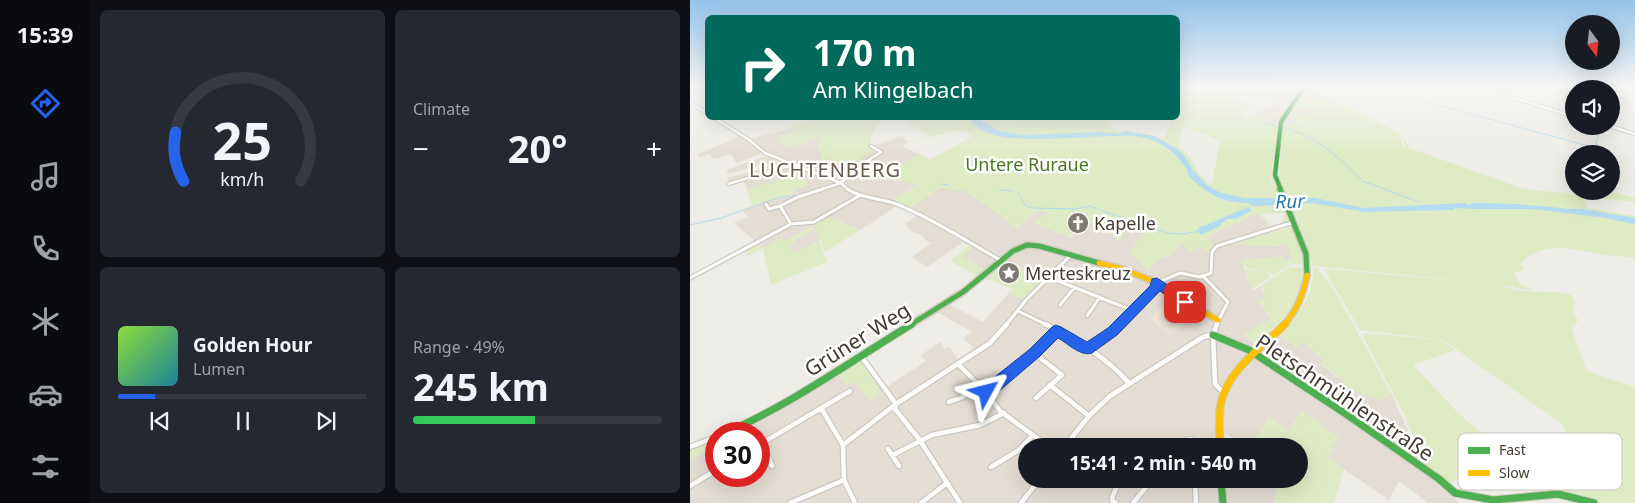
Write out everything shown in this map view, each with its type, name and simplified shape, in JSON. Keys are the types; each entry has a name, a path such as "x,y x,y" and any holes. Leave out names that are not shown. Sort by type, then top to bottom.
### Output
{"street":[{"path":"1220,438 1219,418 1224,394 1252,352 1289,322 1298,309 1305,293 1308,266 1306,254 1275,176 1281,127 1288,110"},
{"path":"717,120 748,139 758,149 841,183 848,191 859,196 881,199 907,209 1002,261"},
{"path":"1620,129 1635,134"},
{"path":"766,204 769,209 780,206 841,183 861,165 881,152 870,146"},
{"path":"728,184 793,164"},
{"path":"690,278 791,224 814,222 859,196"},
{"path":"780,206 791,224"},
{"path":"1204,277 1212,270 1209,258 1211,251 1216,246 1278,228 1286,225 1292,219"},
{"path":"1278,228 1292,219"},
{"name":"Grüner Weg","path":"749,422 764,415 963,292 1017,249 1030,245 1116,267 1152,283 1157,282"},
{"path":"843,445 896,404 990,342 1026,300 1070,256"},
{"path":"1157,282 1183,272 1204,277 1228,302 1228,306 1214,327 1213,335 1215,384 1224,394"},
{"path":"1048,277 1134,311"},
{"path":"1157,282 1206,316 1218,320"},
{"path":"1087,349 1113,331 1134,311 1156,288 1157,282"},
{"path":"1060,305 1074,287"},
{"path":"1087,316 1100,297"},
{"path":"1018,311 1056,330 1087,349 1122,374 1128,382"},
{"path":"986,392 1034,353 1056,330"},
{"path":"1072,438 1089,416 1128,382 1207,335 1213,335"},
{"name":"Pletschmühlenstraße","path":"1213,335 1252,352 1343,412 1439,479 1455,493 1493,500 1558,494 1594,503"},
{"path":"1034,353 1062,375 1036,398"},
{"path":"861,355 896,404 895,409 919,439 960,503"},
{"path":"958,364 986,392 1000,411 1037,438"},
{"path":"949,402 963,397 978,385"},
{"path":"1050,385 1089,416"},
{"path":"770,438 850,391"},
{"path":"821,408 843,445 844,480 854,503"},
{"path":"893,455 919,439 940,432 992,422 1004,413"},
{"path":"991,467 1019,450 1033,435"},
{"path":"690,447 705,441"},
{"path":"888,449 899,466"},
{"path":"770,462 772,466"},
{"path":"690,486 705,477"},
{"path":"790,503 844,480"},
{"path":"921,503 947,483"},
{"path":"1021,503 1033,488"},
{"path":"1116,488 1110,500 1116,503"},
{"path":"1133,503 1146,488"},
{"path":"1195,488 1196,503"},
{"path":"1222,488 1223,503"}],"shaded area":[{"path":"1262,110 1312,110 1296,125 1269,125 1257,113"},
{"path":"789,129 800,129 778,137 821,136 818,149 831,144 873,150 872,146 902,136 908,142 902,146 919,154 886,173 871,169 872,179 898,180 917,185 889,202 897,206 860,230 827,216 815,224 821,240 767,266 763,248 734,223 748,217 743,211 745,209 775,198 787,196 798,189 789,177 747,190 743,180 729,184 728,178 768,167 767,163 728,174 726,170 767,156 762,153 737,163 731,154 714,159 709,154 701,157 697,155 739,136 747,139"},
{"path":"941,187 955,191 964,190 996,211 1017,228 1039,210 1049,213 1035,223 1070,238 1086,222 1099,224 1119,241 1127,230 1134,232 1143,222 1151,225 1157,260 1173,254 1181,243 1207,238 1205,235 1256,212 1272,228 1227,241 1229,243 1277,246 1285,244 1293,259 1243,266 1252,289 1254,290 1259,287 1267,297 1259,301 1271,319 1244,336 1263,350 1279,335 1296,347 1303,341 1323,359 1320,364 1342,380 1381,401 1391,393 1409,433 1420,466 1446,488 1459,503 1428,503 1399,481 1389,500 1308,445 1308,438 1298,438 1269,418 1256,438 1233,438 1221,431 1216,422 1216,438 1018,438 1018,488 1277,488 1278,489 1274,503 690,503 690,460 705,452 705,487 770,487 770,422 753,422 837,372 856,383 872,374 883,389 926,361 921,355 940,342 945,349 949,347 958,359 974,348 963,338 972,332 935,311 948,304 983,322 1008,294 1026,300 1046,277 1005,261 987,271 962,256 969,245 963,242 927,267 912,257 931,243 925,240 923,236 911,231 905,224 919,214 909,209"},
{"path":"1171,295 1198,312 1171,335 1150,319"}],"green space":[{"name":"Untere Ruraue","path":"1180,110 1247,110 1241,115 1250,118 1257,113 1265,123 1278,126 1272,166 1273,175 1271,177 1273,176 1278,190 1283,124 1296,125 1298,112 1308,115 1312,111 1310,110 1353,110 1398,132 1401,136 1396,142 1401,138 1402,145 1406,148 1402,135 1409,148 1524,189 1565,193 1565,200 1585,200 1587,208 1635,216 1635,258 1569,249 1549,249 1539,251 1530,256 1521,263 1524,270 1514,272 1519,283 1534,290 1497,285 1521,291 1559,292 1572,295 1575,304 1573,312 1578,320 1571,327 1587,371 1635,387 1635,503 1599,503 1574,496 1531,494 1554,490 1622,490 1622,433 1565,433 1562,424 1443,340 1360,330 1324,269 1496,284 1313,266 1299,221 1292,212 1287,212 1286,222 1279,225 1283,221 1284,213 1261,214 1274,228 1272,228 1256,212 1246,219 1206,237 1214,245 1208,251 1200,247 1191,252 1181,243 1173,254 1157,260 1149,271 1129,252 1149,227 1141,223 1134,232 1127,231 1119,241 1099,224 1086,222 1100,209 1084,223 1078,220 1073,224 1079,227 1068,237 1034,223 1048,213 1039,210 1017,228 964,190 952,191 941,187 909,209 892,201 917,185 898,180 872,179 864,175 871,169 886,173 919,154 946,168 931,159 971,137 975,138 964,131 953,131 901,145 929,136 907,123 912,120 1108,120 1113,130 1143,133 1164,139 1171,120 1180,120","holes":["1242,123 1220,140 1212,185 1199,174 1188,154 1178,147 1183,126 1219,140"]},
{"path":"816,120 882,120 871,136 870,146 873,150 842,171 833,158 821,161 821,152 826,151 818,150 820,137 788,149 777,137 798,130 787,128"},
{"path":"800,175 809,185 793,191 787,196 758,203 721,219 690,225 722,218 752,205 747,190"},
{"path":"1620,194 1635,198 1635,202 1616,200 1620,200"},
{"path":"827,216 860,230 825,252 815,224"},
{"path":"813,225 815,229 794,240 796,242 790,246 794,253 819,241 827,262 771,285 763,248 781,238 785,241"},
{"path":"1292,227 1299,241 1306,264 1293,264 1288,260 1293,259 1285,244 1264,247 1229,243"},
{"path":"757,244 763,248 747,257 746,249"},
{"path":"969,245 973,247 963,256 987,271 979,277 950,261"},
{"path":"1282,256 1291,264 1274,275 1243,266 1241,260"},
{"path":"1005,261 1046,276 1026,300 1008,294 1013,289 984,278"},
{"path":"1290,267 1302,268 1304,288 1302,296 1293,313 1257,346 1243,335 1271,319 1258,301 1267,297 1259,287"},
{"path":"1313,268 1317,268 1335,292 1391,393 1381,401 1345,387 1342,379 1320,363 1323,359 1303,342 1296,347 1279,335 1286,329 1304,305 1311,287"},
{"path":"1245,270 1263,271 1271,276 1252,289"},
{"path":"1362,334 1440,340 1455,350 1413,365 1459,414 1481,433 1458,433 1458,479 1448,484 1423,465 1406,418"},
{"path":"860,358 882,393 869,401 855,381 846,386 837,372"},
{"path":"1301,411 1339,437 1327,458 1344,469 1334,503 1274,503 1278,489 1277,488 1308,488 1308,438 1256,438 1269,417 1288,430"},
{"path":"705,443 705,452 690,460 690,449"}],"water":[{"name":"Rur","path":"972,120 981,120 997,130 1022,135 1100,132 1118,134 1126,131 1154,136 1178,149 1193,170 1208,186 1221,193 1245,198 1315,198 1363,208 1465,203 1469,205 1473,203 1518,204 1582,209 1635,218 1635,224 1599,217 1532,209 1455,208 1453,210 1365,212 1312,203 1253,206 1248,203 1223,199 1208,192 1188,175 1188,171 1180,160 1165,146 1145,138 1105,136 1024,139 1000,136 981,130"},
{"path":"1248,207 1252,210 1236,219 1227,219 1218,227 1201,235 1198,230 1199,228"}],"waterway":[{"path":"1458,110 1592,147 1595,147 1598,135"},
{"path":"1257,114 1264,123 1278,127"},
{"path":"1282,127 1305,135 1325,147 1361,179"},
{"path":"1363,181 1421,203"},
{"path":"941,184 949,185"},
{"path":"1000,190 1013,191"},
{"path":"1018,194 1026,206 1032,208 1075,209 1090,206 1097,209"},
{"path":"690,225 721,218 780,197 797,196"},
{"path":"1100,210 1168,233 1183,234 1200,231"}],"traffic: fast":[{"path":"1289,110 1281,122 1275,175 1306,254 1307,275"},
{"path":"751,422 963,292 1013,251 1027,245 1039,246 1099,263"},
{"path":"1213,335 1249,350 1343,412 1439,479 1455,493 1493,500 1558,494 1594,503"},
{"path":"1222,488 1223,503"}],"traffic: slow":[{"path":"1099,263 1123,269 1157,283 1177,298 1218,320"},
{"path":"1220,438 1220,409 1226,389 1248,360 1285,324 1295,311 1303,294 1307,275"}],"place":[{"name":"Kapelle","path":"1078,223"},
{"name":"Merteskreuz","path":"1009,273"}],"district":[{"name":"LUCHTENBERG","path":"825,169"}],"route":[{"path":"986,392 1034,353 1056,330 1087,349 1113,331 1134,311 1156,288 1157,282 1185,302"}]}
